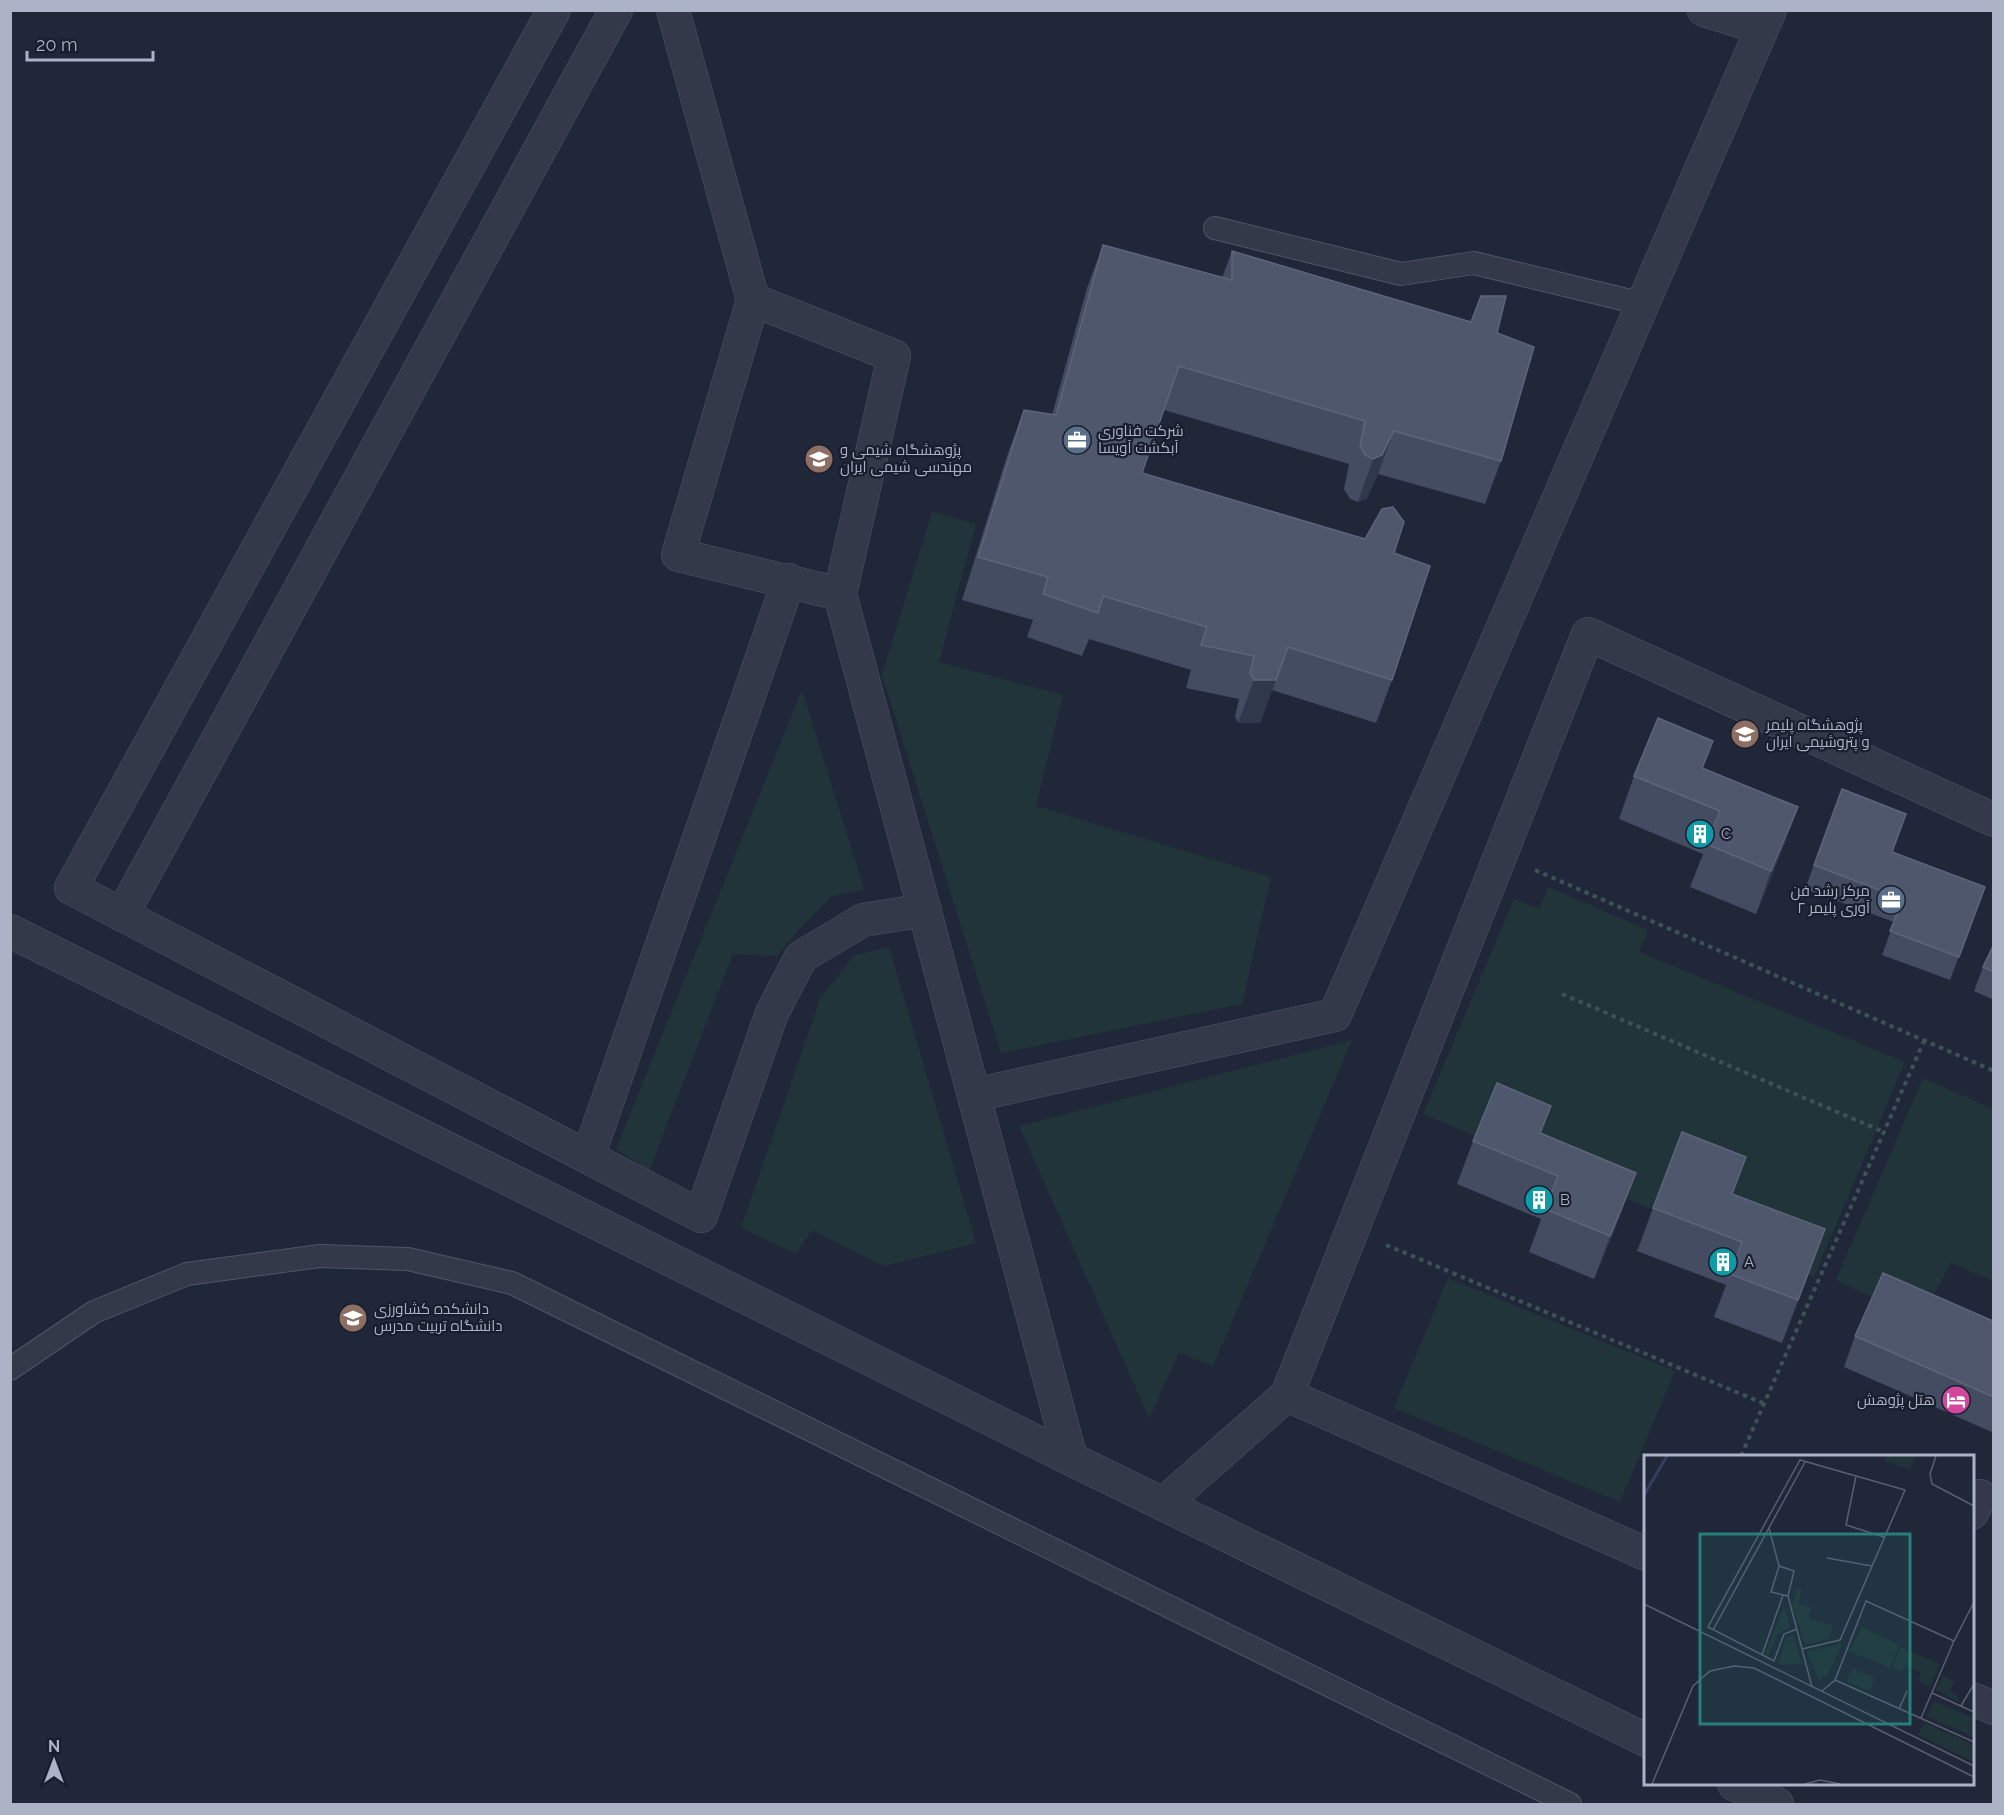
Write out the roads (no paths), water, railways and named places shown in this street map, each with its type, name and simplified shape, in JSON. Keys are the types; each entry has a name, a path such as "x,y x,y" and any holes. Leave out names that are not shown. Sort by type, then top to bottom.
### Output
{"street":[{"path":"554,10 71,888 701,1216 772,1013 801,957 863,920 925,910"},
{"path":"122,915 616,10"},
{"path":"673,10 753,300 678,555 840,594"},
{"path":"974,1095 1335,1016 1766,20 1704,10"},
{"path":"753,300 894,356 840,594 1071,1459"},
{"path":"588,1157 789,580"},
{"path":"1163,1504 1287,1395 1588,634 1994,820"},
{"path":"10,931 1071,1459 1644,1739"},
{"path":"1287,1395 1644,1553"},
{"path":"1974,1700 1994,1708"},
{"path":"1736,1785 1777,1804"}],"lane":[{"path":"1215,228 1401,274 1474,263 1643,304"},
{"path":"10,1369 94,1312 188,1274 320,1256 342,1256 408,1258 512,1283 1570,1804"}],"place":[{"name":"شرکت فناوری آبکشت آویسا","path":"1077,440"},
{"name":"پژوهشگاه شیمی و مهندسی شیمی ایران","path":"819,459"},
{"name":"پژوهشگاه پلیمر و پتروشیمی ایران","path":"1745,734"},
{"name":"C","path":"1700,834"},
{"name":"مرکز رشد فن آوری پلیمر ۲","path":"1891,900"},
{"name":"B","path":"1539,1200"},
{"name":"A","path":"1723,1262"},
{"name":"دانشکده کشاورزی دانشگاه تربیت مدرس","path":"353,1318"},
{"name":"هتل پژوهش","path":"1956,1400"}]}
